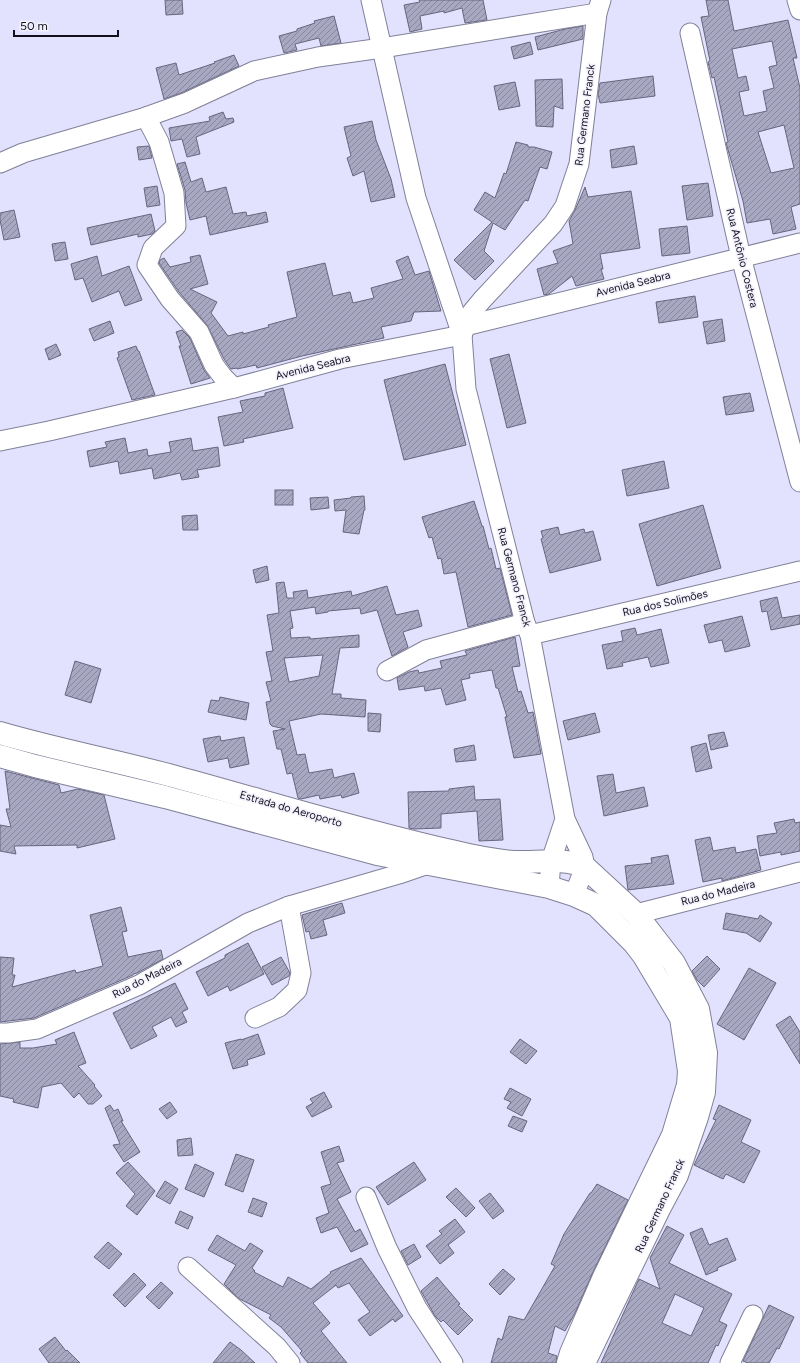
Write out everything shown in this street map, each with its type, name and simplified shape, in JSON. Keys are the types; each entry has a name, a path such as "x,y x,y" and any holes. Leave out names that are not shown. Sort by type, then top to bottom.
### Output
{"main road":[{"name":"Estrada do Aeroporto","path":"0,733 44,746 174,777 386,835 444,849 478,865 549,887"},
{"name":"Estrada do Aeroporto","path":"0,756 35,766 165,797 378,854 428,864 478,865 551,861 580,864 585,867"},
{"name":"Rua Germano Franck","path":"568,1363 604,1276 651,1203 677,1176 698,1117 704,1092 706,1053 698,1009 674,963 636,914 585,867"},
{"name":"Rua Germano Franck","path":"549,887 596,905 634,943 644,956 681,1018 689,1071 688,1086 651,1203 584,1363"}],"street":[{"name":"Rua Germano Franck","path":"371,0 416,198 464,330 466,389 527,629 565,819 583,857 585,867"},
{"path":"797,0 800,10"},
{"name":"Rua Germano Franck","path":"464,330 472,312 553,224 565,206 580,164 599,7"},
{"path":"0,163 23,153 185,103 254,71 318,57 382,48 599,7"},
{"name":"Rua Antônio Costera","path":"690,32 741,257 800,482"},
{"path":"146,116 160,142 174,194 176,226 153,248 147,265 170,299 199,332 214,365 234,388"},
{"name":"Avenida Seabra","path":"0,441 234,388 340,359 464,330 741,257 800,243"},
{"name":"Rua dos Solimões","path":"387,670 426,650 800,571"},
{"name":"Rua Germano Franck","path":"549,887 551,861 565,819"},
{"name":"Rua do Madeira","path":"0,1033 37,1029 139,985 248,923 289,906 428,864 444,849"},
{"path":"574,896 585,867"},
{"name":"Rua do Madeira","path":"636,914 800,872"},
{"path":"255,1018 279,1008 296,990 301,973 289,906"},
{"path":"366,1197 387,1248 417,1308 453,1363"},
{"path":"188,1267 276,1346 290,1363"},
{"path":"730,1363 753,1315"}],"building":[{"path":"165,0 182,0 183,14 166,15"},
{"path":"419,0 483,0 487,20 465,23 462,8 444,13 444,11 420,16 422,29 410,32 404,5 420,2"},
{"path":"706,0 728,0 734,31 788,20 797,58 793,58 800,88 800,204 791,207 796,229 773,234 770,219 747,223 743,201 726,143 728,142 714,77 712,78 708,62 710,61 701,17 709,16","holes":["772,41 777,65 769,67 774,88 763,91 767,111 744,116 739,92 749,90 746,76 738,78 732,49","784,125 794,168 771,173 758,132"]},
{"path":"334,16 341,43 321,46 319,38 295,44 297,50 284,53 279,36 297,31 297,29 315,23 314,21"},
{"path":"583,26 583,39 538,50 535,37"},
{"path":"530,42 533,54 514,59 511,47"},
{"path":"234,55 239,66 181,93 164,99 156,68 176,63 179,75"},
{"path":"653,76 655,96 600,103 598,94 600,83"},
{"path":"562,79 563,109 554,106 553,127 536,126 535,80"},
{"path":"515,82 520,106 499,110 494,86"},
{"path":"223,112 226,119 233,118 234,122 196,137 200,154 187,157 182,139 171,141 169,128 210,121 209,117"},
{"path":"372,121 376,140 391,179 395,197 371,202 364,171 353,176 347,158 351,156 344,127"},
{"path":"516,142 528,145 528,147 534,147 552,152 547,169 540,167 528,201 525,200 505,230 493,223 484,251 494,261 475,280 454,260 492,222 474,210 485,192 495,198 504,173 506,174"},
{"path":"149,146 152,158 139,160 137,147"},
{"path":"634,146 637,164 612,168 610,150"},
{"path":"185,162 191,182 202,178 206,192 226,187 233,214 246,212 247,216 266,212 268,222 210,235 206,216 190,220 185,190 177,164"},
{"path":"708,183 713,216 687,220 682,186"},
{"path":"157,186 160,205 147,207 144,188"},
{"path":"585,187 588,197 631,191 640,248 600,254 603,269 601,269 604,279 576,286 572,276 549,294 544,295 537,269 558,263 553,251 573,244 569,221"},
{"path":"14,210 20,237 4,240 0,213"},
{"path":"151,214 155,231 152,234 138,237 138,234 91,245 87,228"},
{"path":"687,226 690,253 662,256 659,229"},
{"path":"65,242 68,259 55,261 52,244"},
{"path":"200,255 208,284 190,289 217,302 211,313 228,336 243,332 243,334 269,327 268,325 297,317 287,272 325,263 333,296 350,292 353,303 374,298 371,288 403,279 396,261 408,256 415,275 429,271 441,311 414,312 411,321 381,327 384,338 302,356 257,368 256,365 231,369 224,359 207,325 179,292 159,263 160,260 164,258 170,267 191,262 190,257"},
{"path":"97,256 102,276 129,266 142,300 125,306 119,291 92,302 83,278 75,280 71,264"},
{"path":"695,296 698,317 659,323 656,302"},
{"path":"722,319 725,341 707,344 703,322"},
{"path":"110,321 114,333 94,341 89,329"},
{"path":"182,330 190,338 204,370 210,378 191,384 176,332"},
{"path":"56,344 61,355 49,360 45,349"},
{"path":"136,346 155,395 132,400 117,358 119,357 118,352"},
{"path":"509,354 526,423 507,428 490,359"},
{"path":"445,364 466,445 404,460 384,380"},
{"path":"283,388 293,428 243,439 244,442 224,446 218,417 243,412 240,401 265,396 265,393"},
{"path":"750,393 754,411 726,415 723,397"},
{"path":"125,438 128,453 147,449 148,456 171,452 169,442 191,438 193,451 218,447 220,466 197,470 199,477 182,480 180,473 154,479 152,468 120,474 118,461 90,467 87,451 107,447 105,442"},
{"path":"664,461 669,488 627,496 622,470"},
{"path":"275,490 293,490 293,505 275,505"},
{"path":"364,496 365,510 359,534 343,532 346,510 335,511 334,500"},
{"path":"328,497 329,508 311,510 310,498"},
{"path":"474,501 489,549 491,548 496,569 500,568 512,615 468,627 456,572 444,574 441,558 438,559 432,537 429,538 422,517"},
{"path":"703,505 721,568 657,586 639,524"},
{"path":"197,515 198,530 183,530 182,516"},
{"path":"558,527 560,535 584,529 585,533 593,531 601,560 550,573 541,539 543,538 541,531"},
{"path":"267,566 269,580 256,583 253,570"},
{"path":"284,582 287,598 294,598 293,592 307,590 308,598 351,591 352,596 387,586 396,615 418,610 422,626 403,632 408,647 392,656 377,610 361,614 360,608 328,611 316,614 315,607 290,611 293,628 290,629 291,638 310,637 310,639 359,635 359,647 340,648 332,694 341,694 341,698 366,700 365,717 321,714 289,721 297,755 305,754 309,773 332,769 334,778 354,773 359,793 342,798 341,795 320,799 319,795 301,799 298,798 292,773 287,774 281,749 277,749 273,731 285,729 272,726 270,724 266,702 271,701 266,682 272,681 266,652 273,651 267,615 279,613 276,583","holes":["323,655 319,676 289,682 284,658"]},
{"path":"777,597 782,618 800,615 800,624 771,630 767,611 762,612 760,601"},
{"path":"742,616 750,646 725,652 722,640 709,643 704,625"},
{"path":"635,628 637,635 661,629 669,663 651,667 648,657 622,663 623,666 607,669 602,645 623,641 621,631"},
{"path":"515,637 520,666 512,667 518,692 521,691 528,713 533,712 541,754 514,758 505,717 507,717 498,688 496,688 492,670 469,674 470,678 461,680 466,700 446,705 441,688 425,691 424,686 399,690 397,678 409,672 418,670 419,673 442,668 440,661 467,655 465,651"},
{"path":"75,661 101,669 91,703 65,695"},
{"path":"220,697 249,703 246,720 208,712 211,700 219,701"},
{"path":"368,713 381,714 380,732 368,731"},
{"path":"595,713 600,732 568,740 563,721"},
{"path":"724,732 728,746 711,750 708,735"},
{"path":"220,736 221,741 244,737 249,764 230,768 228,758 208,762 203,739"},
{"path":"706,743 712,768 696,772 691,747"},
{"path":"474,745 476,760 456,762 454,749"},
{"path":"5,771 59,785 61,793 78,789 104,795 115,839 77,848 77,845 14,846 16,854 0,851 0,825 11,827 6,809 10,809"},
{"path":"613,774 616,793 644,787 648,806 604,816 597,776"},
{"path":"474,786 475,800 500,799 503,840 479,841 477,811 441,814 441,828 409,828 408,792 449,791 449,789"},
{"path":"794,819 795,823 800,822 800,851 781,855 781,852 760,856 757,836 777,833 774,823"},
{"path":"710,837 713,851 735,847 736,853 756,849 761,870 722,881 722,878 703,882 695,840"},
{"path":"668,855 674,884 628,890 625,866 652,863 651,858"},
{"path":"342,903 345,913 323,920 327,935 311,939 309,931 306,932 302,915"},
{"path":"121,907 127,931 122,932 128,957 161,950 163,959 133,975 34,1018 0,1022 0,957 14,958 12,975 15,975 12,987 75,970 76,973 103,966 90,915"},
{"path":"726,913 758,919 760,915 772,923 760,942 746,933 723,929"},
{"path":"248,943 264,974 230,991 228,986 208,996 196,972 225,958 225,955"},
{"path":"707,956 720,969 704,987 697,980 692,971"},
{"path":"281,957 290,973 289,976 272,985 262,967"},
{"path":"749,968 776,983 744,1040 717,1024"},
{"path":"175,983 188,1009 182,1012 187,1022 176,1027 171,1017 152,1027 157,1036 131,1049 113,1013"},
{"path":"790,1016 800,1032 800,1064 776,1025"},
{"path":"74,1032 86,1063 78,1066 95,1085 94,1086 102,1096 93,1104 88,1104 79,1093 74,1098 61,1083 42,1087 38,1108 13,1102 14,1099 0,1096 0,1044 20,1042 20,1048 33,1048 57,1044 55,1040"},
{"path":"258,1034 265,1054 247,1060 248,1065 233,1069 225,1043 241,1040"},
{"path":"520,1039 537,1051 526,1064 510,1052"},
{"path":"510,1088 531,1099 522,1116 507,1108 511,1102 504,1099"},
{"path":"324,1092 332,1107 312,1117 306,1107 313,1103 310,1099"},
{"path":"170,1102 177,1112 167,1119 159,1109"},
{"path":"110,1105 114,1111 118,1109 123,1121 121,1121 140,1152 124,1162 113,1145 120,1144 105,1108"},
{"path":"719,1105 751,1120 741,1142 760,1151 744,1183 726,1174 723,1179 694,1165 716,1120 713,1119"},
{"path":"513,1116 527,1121 522,1132 508,1126"},
{"path":"191,1138 193,1155 178,1156 177,1140"},
{"path":"339,1146 344,1161 337,1163 351,1192 337,1199 355,1232 360,1229 368,1244 351,1252 337,1227 321,1233 316,1218 329,1213 321,1187 331,1184 321,1152"},
{"path":"236,1154 254,1160 243,1192 225,1185"},
{"path":"128,1162 155,1191 137,1215 126,1206 135,1194 116,1173"},
{"path":"414,1162 426,1180 388,1205 376,1187"},
{"path":"195,1164 214,1173 204,1197 185,1189"},
{"path":"165,1181 178,1189 170,1204 156,1196"},
{"path":"597,1184 628,1200 575,1313 565,1331 555,1326 548,1353 557,1356 556,1363 491,1363 498,1338 502,1340 509,1316 524,1320 555,1266 551,1264 564,1234"},
{"path":"456,1188 475,1208 466,1217 446,1197"},
{"path":"490,1193 504,1211 493,1219 479,1201"},
{"path":"253,1198 267,1203 262,1217 248,1212"},
{"path":"180,1211 193,1217 188,1229 175,1223"},
{"path":"455,1219 465,1232 448,1245 454,1253 440,1264 426,1246 442,1234 439,1231"},
{"path":"667,1226 684,1235 669,1263 732,1294 719,1321 727,1325 718,1346 716,1345 708,1363 601,1363 639,1279 660,1289 650,1258","holes":["675,1294 704,1308 691,1336 662,1323"]},
{"path":"702,1228 709,1245 727,1238 736,1260 717,1268 718,1270 706,1275 690,1233"},
{"path":"217,1235 245,1251 250,1243 263,1251 252,1268 255,1271 254,1272 283,1287 288,1277 311,1289 331,1273 330,1272 361,1258 403,1316 395,1322 393,1319 370,1336 358,1320 370,1312 349,1283 338,1288 336,1285 313,1303 330,1323 321,1331 347,1363 308,1363 300,1353 302,1351 281,1327 269,1318 271,1315 238,1298 224,1284 236,1265 208,1250"},
{"path":"108,1242 122,1254 109,1269 94,1257"},
{"path":"414,1244 421,1257 408,1265 401,1251"},
{"path":"503,1269 515,1279 500,1295 489,1284"},
{"path":"134,1273 146,1285 125,1307 113,1295"},
{"path":"437,1277 460,1304 458,1305 473,1320 458,1335 443,1320 441,1322 435,1316 421,1291"},
{"path":"161,1282 173,1293 159,1309 146,1297"},
{"path":"769,1305 794,1317 779,1349 777,1348 769,1363 748,1363 743,1361"},
{"path":"55,1337 66,1351 67,1350 80,1363 49,1363 39,1349"},
{"path":"230,1342 241,1350 255,1363 213,1363"}]}
